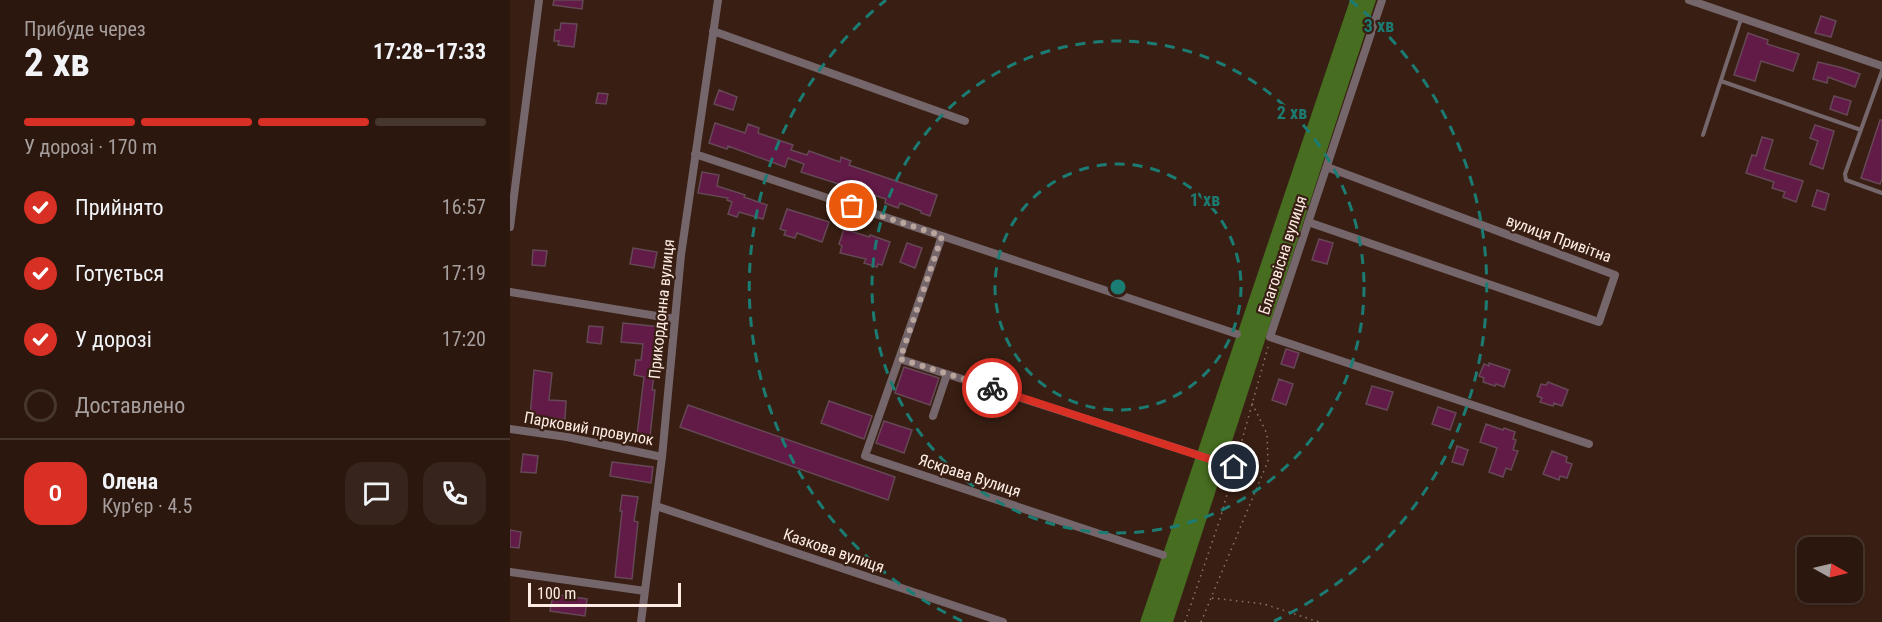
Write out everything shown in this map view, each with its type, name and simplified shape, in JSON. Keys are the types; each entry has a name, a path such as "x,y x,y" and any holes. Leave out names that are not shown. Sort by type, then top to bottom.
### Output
{"street":[{"path":"510,227 539,0"},
{"name":"Прикордонна вулиця","path":"641,622 662,457 681,255 718,0"},
{"name":"Благовісна вулиця","path":"1382,0 1270,337 1589,444"},
{"path":"1689,0 1882,66"},
{"path":"713,31 965,121"},
{"path":"695,154 1237,334"},
{"name":"вулиця Привітна","path":"1308,222 1599,322 1612,284 1615,274 1326,167"},
{"path":"942,236 900,359 1234,467"},
{"path":"510,292 675,319"},
{"name":"Яскрава Вулиця","path":"900,359 865,456 1163,555"},
{"path":"933,416 947,374"},
{"name":"Парковий провулок","path":"510,429 567,436 662,457"},
{"name":"Казкова вулиця","path":"656,506 1003,622"},
{"path":"510,572 645,591"}],"lane":[{"path":"1703,135 1741,18"},
{"path":"1882,71 1845,174 1846,180 1882,193"},
{"path":"1721,81 1861,130"}],"path":[{"path":"1185,622 1220,519 1270,337"},
{"path":"1201,622 1268,461 1267,434 1252,403"},
{"path":"1210,598 1264,604 1319,622"}],"green space":[{"path":"1350,0 1376,0 1173,622 1140,622"}],"building":[{"path":"554,0 583,0 582,9 553,5"},
{"path":"1821,16 1836,21 1831,37 1815,33"},
{"path":"561,23 577,24 574,47 558,45 559,41 554,41 555,30 560,30"},
{"path":"1748,33 1768,40 1767,44 1799,54 1793,71 1761,61 1755,81 1734,75"},
{"path":"1818,62 1860,74 1855,87 1828,77 1827,83 1813,79"},
{"path":"719,90 737,97 733,110 714,104"},
{"path":"598,93 608,94 606,104 596,103"},
{"path":"1834,96 1851,101 1847,115 1830,109"},
{"path":"1880,120 1882,120 1882,179 1880,184 1861,178"},
{"path":"715,123 745,133 748,124 759,128 758,133 793,145 791,150 807,155 809,151 840,162 841,157 851,161 849,165 937,195 930,216 900,203 898,208 885,203 886,199 801,172 804,164 788,158 785,167 728,146 727,149 709,143"},
{"path":"1815,125 1834,131 1823,169 1810,164 1818,141 1810,138"},
{"path":"1762,137 1773,140 1764,169 1803,181 1796,202 1783,197 1785,192 1772,188 1774,182 1746,173 1752,155 1756,156"},
{"path":"702,172 719,175 717,186 767,205 763,219 739,212 737,217 728,214 732,202 727,200 728,198 698,193"},
{"path":"1817,190 1829,194 1825,210 1812,206"},
{"path":"787,209 829,222 822,242 797,233 795,238 784,235 786,231 780,229"},
{"path":"844,229 890,242 882,265 878,264 877,267 864,263 866,259 840,253 842,246 839,244"},
{"path":"1319,239 1333,243 1327,264 1312,260"},
{"path":"907,243 922,248 915,268 900,262"},
{"path":"633,248 657,252 654,268 630,264"},
{"path":"533,250 547,251 545,266 532,265"},
{"path":"623,323 661,327 652,390 655,390 650,437 637,435 644,377 634,375 636,360 641,360 643,344 621,342"},
{"path":"589,326 603,327 601,344 587,342"},
{"path":"1286,349 1299,353 1294,368 1281,364"},
{"path":"1489,363 1510,370 1504,387 1483,382 1484,378 1479,376 1484,364 1489,366"},
{"path":"904,367 939,378 930,405 895,393"},
{"path":"534,370 552,373 549,400 566,401 565,419 530,417"},
{"path":"1279,379 1293,384 1286,405 1272,400"},
{"path":"1548,382 1568,390 1562,406 1540,402 1542,398 1537,396 1541,384 1546,385"},
{"path":"1372,386 1393,392 1387,410 1366,404"},
{"path":"829,401 872,416 864,439 821,423"},
{"path":"688,405 895,477 888,500 680,427"},
{"path":"1438,407 1456,413 1450,430 1432,424"},
{"path":"884,421 912,430 904,453 876,443"},
{"path":"1486,424 1515,432 1513,439 1516,440 1513,450 1518,451 1511,470 1506,468 1503,477 1489,472 1497,448 1480,442"},
{"path":"1457,446 1468,450 1463,465 1452,462"},
{"path":"1552,451 1567,457 1566,462 1572,464 1567,478 1560,476 1559,480 1543,474"},
{"path":"523,454 538,456 536,473 521,472"},
{"path":"612,462 653,467 651,483 610,476"},
{"path":"622,495 638,497 634,521 638,522 632,579 615,577"},
{"path":"510,530 521,532 519,548 510,547"},
{"path":"553,594 587,599 585,616 550,611"}],"way so far":[{"path":"852,206 942,236 900,359 992,388"}],"route":[{"path":"992,388 1234,467"}]}
